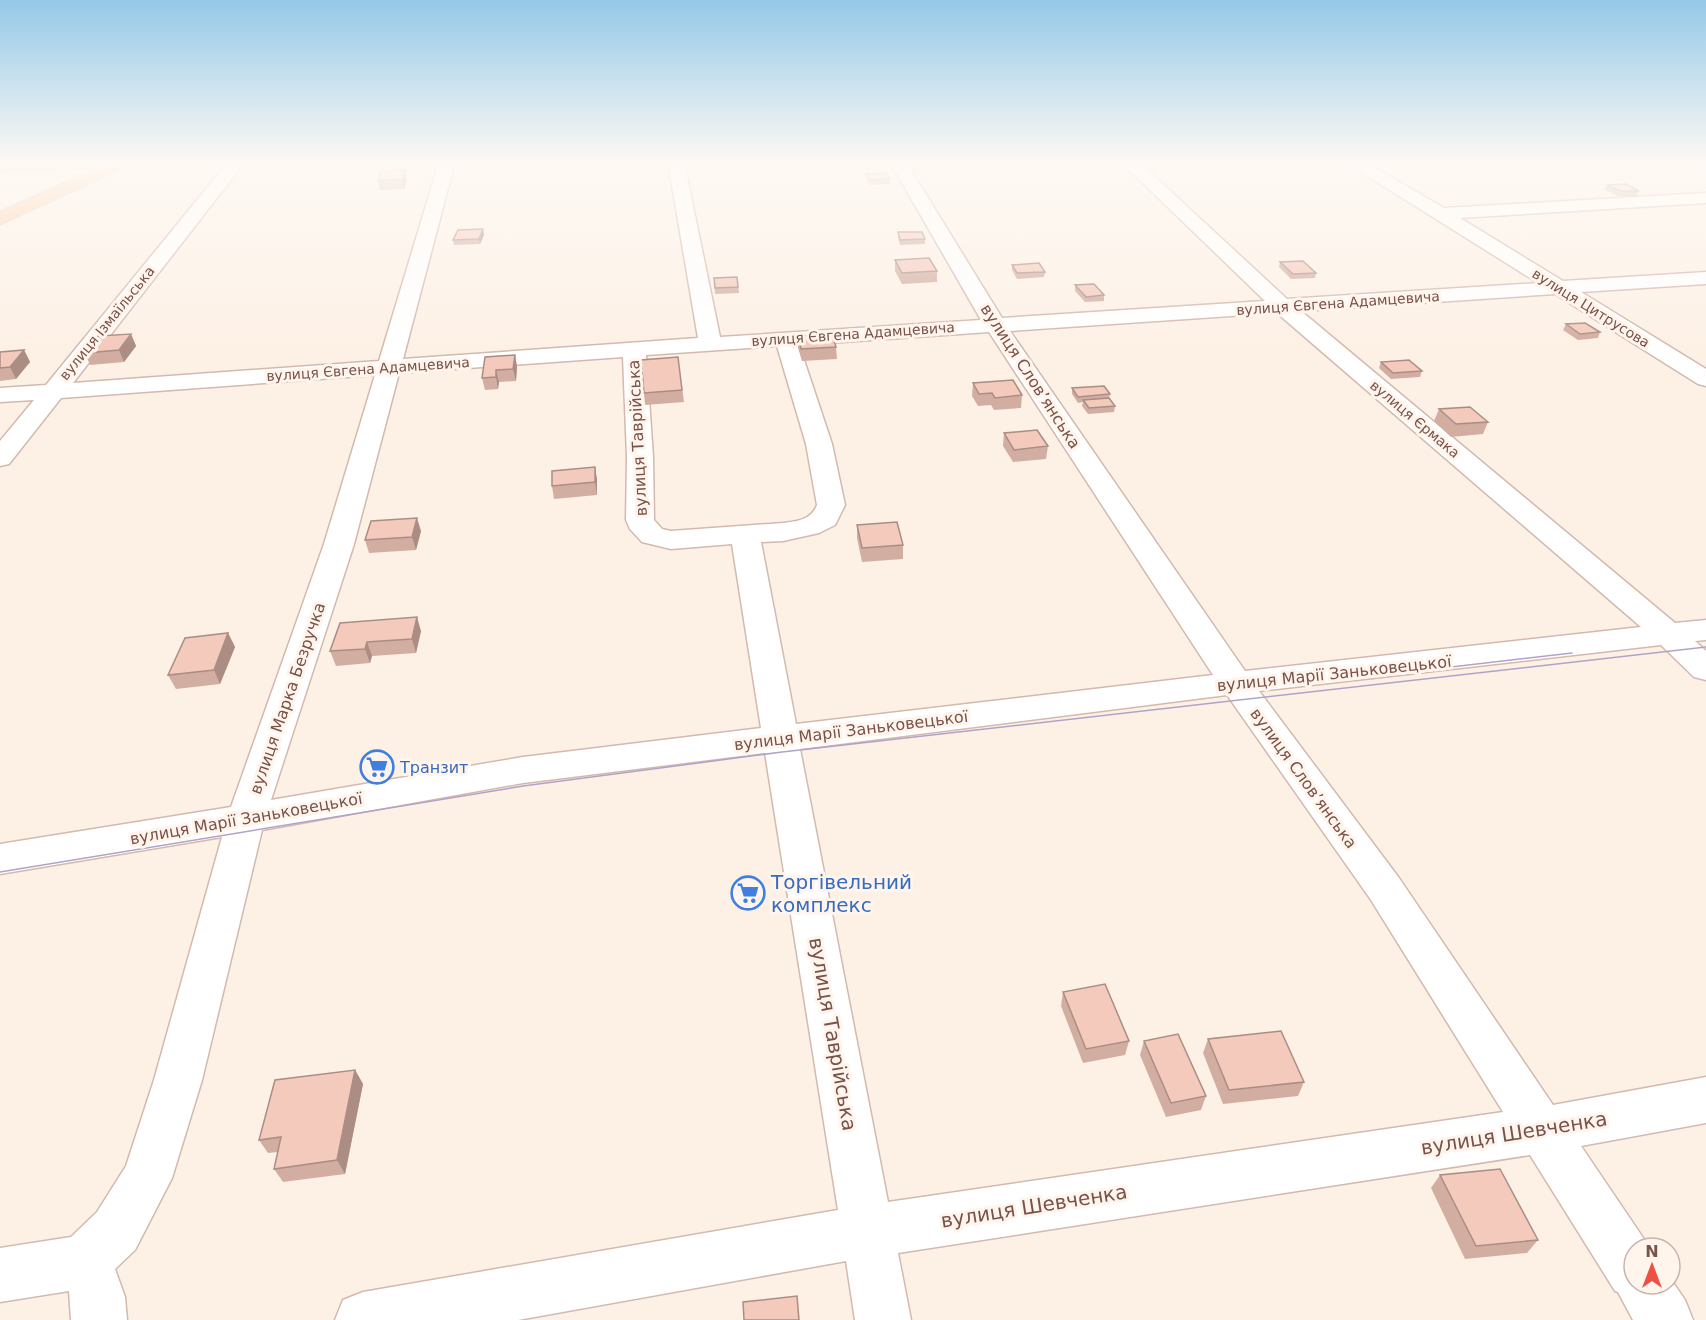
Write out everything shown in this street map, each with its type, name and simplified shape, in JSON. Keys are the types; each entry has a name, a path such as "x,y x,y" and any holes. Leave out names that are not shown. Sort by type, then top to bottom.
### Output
{"street":[{"name":"вулиця Ізмаїльська","path":"0,458 187,224"},
{"name":"вулиця Марка Безручка","path":"84,1262 116,1231 147,1178 178,1080 243,829 339,544 430,224"},
{"path":"688,224 710,344"},
{"name":"вулиця Слов’янська","path":"935,224 995,324 1243,693 1385,889 1622,1253"},
{"name":"вулиця Єрмака","path":"1194,224 1283,307 1695,648"},
{"name":"вулиця Цитрусова","path":"1456,224 1706,379"},
{"name":"вулиця Євгена Адамцевича","path":"0,394 995,324 1695,279"},
{"path":"1695,279 1706,291"},
{"name":"вулиця Таврійська","path":"634,350 640,457 640,520 644,529 652,536 671,540 744,536 809,527 825,519 831,505 819,444 786,339"},
{"name":"вулиця Таврійська","path":"744,536 883,1320"},
{"name":"вулиця Марії Заньковецької","path":"0,859 523,791 782,748 1243,693 1695,648"},
{"name":"вулиця Марії Заньковецької","path":"0,880 243,829"},
{"name":"вулиця Шевченка","path":"363,1320 868,1231 1542,1130 1706,1100"},
{"path":"0,1275 84,1262 94,1278 100,1307 99,1320"},
{"path":"1650,1296 1665,1320"}],"building":[{"path":"483,229 479,239 453,240 458,230"},
{"path":"898,232 922,232 925,239 900,240"},
{"path":"929,258 937,271 902,273 895,260"},
{"path":"1303,261 1316,273 1293,274 1280,262"},
{"path":"1039,263 1045,272 1017,273 1012,265"},
{"path":"737,277 738,287 715,288 714,278"},
{"path":"1094,284 1104,295 1086,297 1075,285"},
{"path":"1585,323 1600,332 1580,334 1566,324"},
{"path":"131,334 119,350 85,353 98,336"},
{"path":"832,334 836,347 801,349 798,336"},
{"path":"24,350 10,367 0,368 0,352"},
{"path":"515,355 513,369 496,370 496,377 482,378 485,357"},
{"path":"678,357 682,390 644,393 641,360"},
{"path":"1409,360 1422,371 1393,373 1381,362"},
{"path":"1013,380 1022,395 995,398 992,393 979,394 973,383"},
{"path":"1104,386 1110,394 1078,397 1072,388"},
{"path":"1109,398 1115,406 1089,408 1083,400"},
{"path":"1470,407 1488,422 1456,424 1439,409"},
{"path":"1037,430 1048,446 1014,450 1004,433"},
{"path":"595,467 595,482 552,486 552,471"},
{"path":"417,518 412,537 365,540 371,521"},
{"path":"897,522 903,545 862,548 857,525"},
{"path":"417,617 412,639 367,642 365,649 330,651 340,623"},
{"path":"228,633 214,670 168,675 185,638"},
{"path":"1105,984 1129,1041 1086,1049 1063,992"},
{"path":"1281,1031 1304,1082 1229,1090 1208,1039"},
{"path":"1178,1034 1206,1096 1171,1103 1144,1041"},
{"path":"355,1070 337,1160 274,1169 281,1137 259,1140 275,1080"},
{"path":"1500,1169 1538,1240 1476,1246 1440,1175"},
{"path":"797,1296 799,1320 744,1320 743,1302"}],"tram line":[{"path":"0,872 523,786 782,752 1706,647"},
{"path":"1417,671 1572,653"}],"place":[{"name":"Транзит","path":"377,767"},
{"name":"Торгівельний комплекс","path":"748,893"}]}
